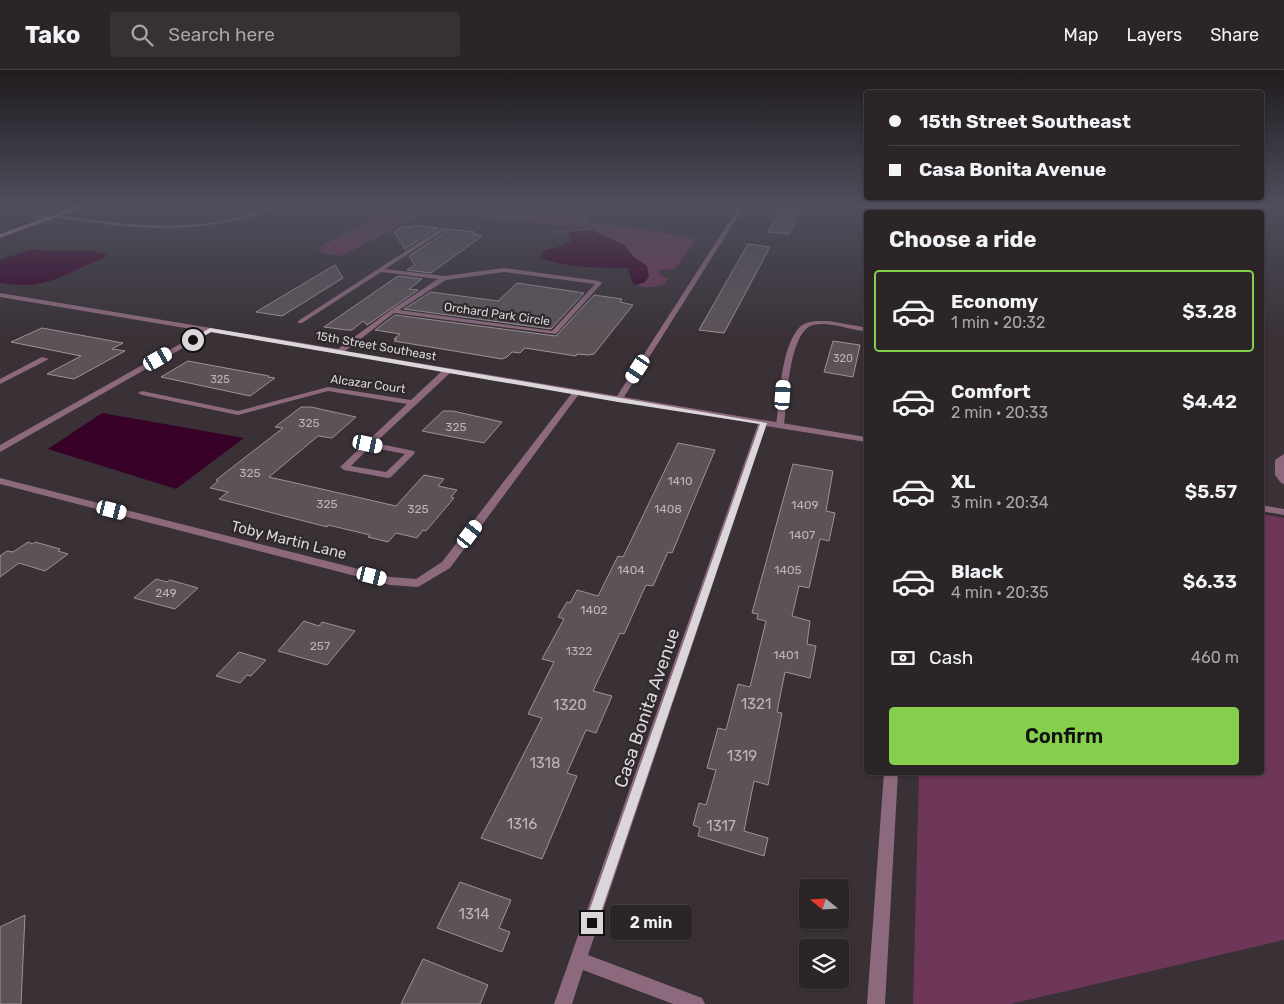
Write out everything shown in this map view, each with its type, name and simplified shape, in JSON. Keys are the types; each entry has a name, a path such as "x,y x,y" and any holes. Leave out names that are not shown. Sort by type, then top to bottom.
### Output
{"street":[{"path":"300,322 413,249"},
{"path":"618,400 715,249"},
{"path":"380,270 444,278"},
{"name":"Orchard Park Circle","path":"339,352 393,311 444,278 504,270 599,283 554,333 393,311"},
{"name":"15th Street Southeast","path":"0,295 576,393 864,440"},
{"path":"780,426 784,377 793,346 801,329 807,325 817,323 863,329"},
{"path":"0,450 210,330"},
{"path":"0,382 45,359"},
{"path":"412,403 448,370"},
{"name":"Alcazar Court","path":"142,393 238,413 328,389 412,403"},
{"name":"Toby Martin Lane","path":"0,481 390,581 418,583 446,565 576,393"},
{"name":"Alcazar Court","path":"368,444 410,453 388,475 344,466 412,403"},
{"name":"Casa Bonita Avenue","path":"563,1004 763,423"},
{"path":"1284,457 1279,460 1280,475 1284,481"},
{"path":"1264,509 1284,512"},
{"path":"876,1004 891,775"},
{"path":"579,960 696,1004"}],"shaded area":[{"path":"318,249 356,249 342,256 322,253"},
{"path":"551,249 627,249 634,257 647,266 649,276 645,282 636,285 633,284 628,268 573,266 540,258 543,251"},
{"path":"600,249 690,249 675,269 659,270 659,274 668,279 665,284 654,287 636,285 645,282 649,276"},
{"path":"30,250 91,251 107,254 101,260 45,282 25,285 0,283 0,260"},
{"path":"102,413 244,438 176,489 48,449"},
{"path":"1264,515 1284,518 1284,940 1011,1004 913,1004 919,775 1264,775"}],"building":[{"path":"420,249 465,249 431,273 407,270 415,265 409,256"},
{"path":"745,249 769,249 724,333 699,330"},
{"path":"335,265 343,278 282,316 256,312"},
{"path":"398,276 422,279 409,289 418,290 367,325 363,321 352,330 324,327"},
{"path":"517,283 584,293 551,329 404,309 431,292 498,301"},
{"path":"594,295 622,299 620,302 633,305 594,354 588,355 577,354 576,356 525,348 520,353 512,352 502,359 394,341 400,334 375,330 395,315 556,336"},
{"path":"42,328 123,343 112,349 125,351 74,379 47,374 81,356 11,342"},
{"path":"833,341 860,345 853,377 824,372"},
{"path":"188,361 275,378 250,396 161,377"},
{"path":"301,407 311,407 356,417 332,438 318,436 269,477 396,506 424,475 444,479 438,486 457,490 451,497 454,498 426,531 423,530 417,538 396,533 388,542 368,537 370,535 328,525 327,527 219,499 228,492 210,488 218,481 216,480 283,428 275,427"},
{"path":"443,411 453,411 502,422 484,443 422,431"},
{"path":"678,443 715,450 672,553 668,552 653,586 646,585 624,634 620,633 593,691 612,696 596,733 586,730 567,773 577,776 542,859 481,838 542,718 528,714 554,662 542,659 564,619 558,617 567,602 570,603 577,590 598,596 618,556 623,557"},
{"path":"793,464 833,471 826,511 835,513 829,541 820,539 809,588 799,586 792,616 810,621 807,644 816,646 810,678 785,672 777,712 782,713 768,785 754,781 744,831 768,838 764,856 698,836 700,828 693,825 699,803 706,805 716,770 707,768 718,728 726,730 738,684 750,687 766,621 757,619 758,614 752,613"},
{"path":"28,542 60,549 58,551 68,554 45,571 19,563 0,577 0,556 7,551 13,552"},
{"path":"156,579 167,582 170,580 198,588 175,609 134,598"},
{"path":"304,621 319,626 322,622 355,631 327,665 278,651"},
{"path":"239,652 266,660 251,676 247,675 240,683 216,676"},
{"path":"460,882 511,900 499,928 510,932 502,952 437,928"},
{"path":"25,915 21,1004 0,1004 0,927"},
{"path":"423,959 488,985 480,1004 401,1004"}],"route":[{"path":"193,340 210,330 763,423 592,923"}]}
